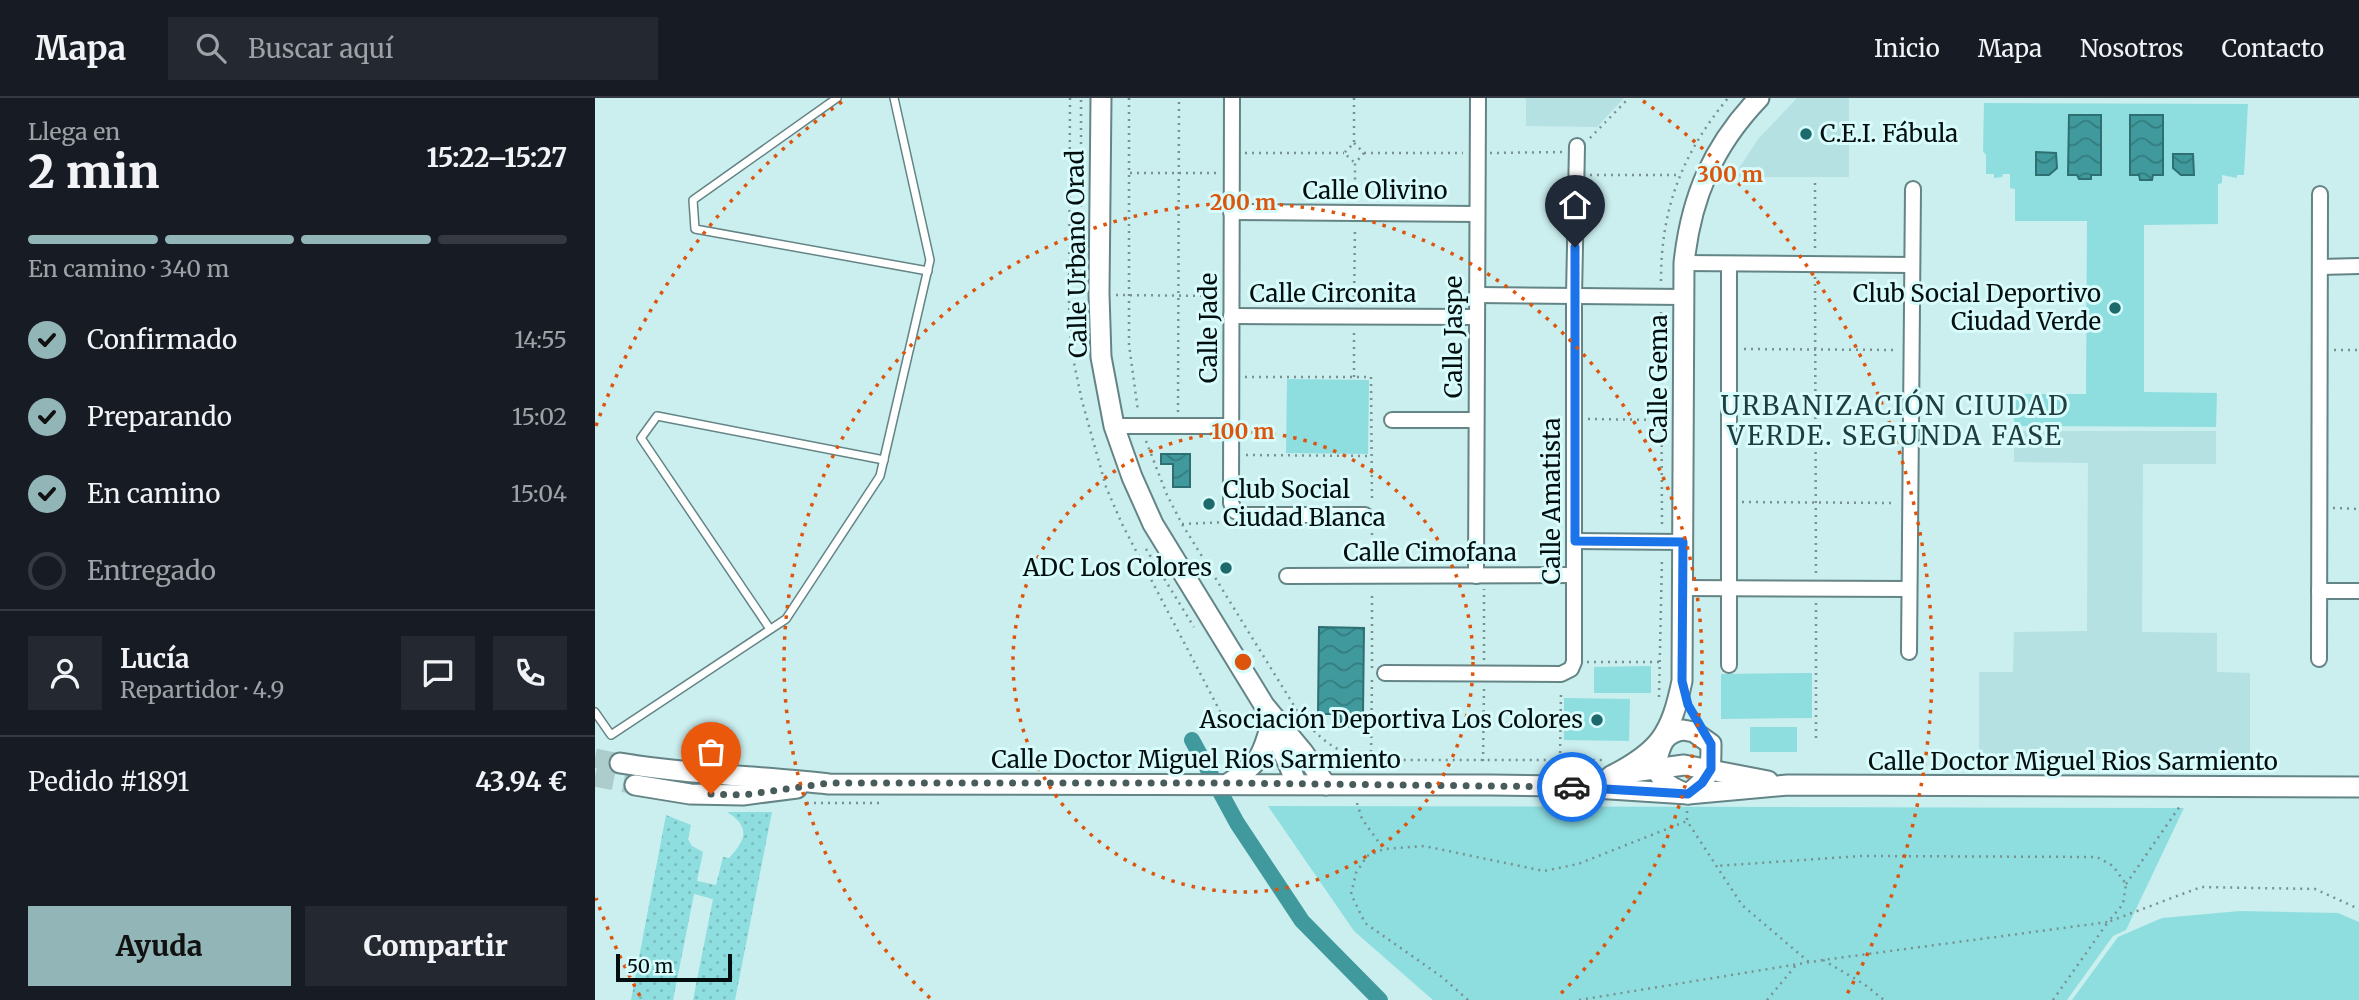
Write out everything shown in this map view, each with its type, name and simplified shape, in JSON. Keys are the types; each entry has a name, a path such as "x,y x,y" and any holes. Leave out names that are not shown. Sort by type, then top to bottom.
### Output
{"main road":[{"name":"Calle Urbano Orad","path":"1101,98 1101,357 1114,426 1132,477 1153,524 1264,705 1326,785"},
{"name":"Calle Gema","path":"1611,767 1633,765 1663,740 1673,717 1682,681 1684,263 1687,230 1704,175 1737,121 1759,98"},
{"name":"Calle Gema","path":"1682,681 1688,705 1707,741 1727,759 1788,785"},
{"name":"Calle Urbano Orad","path":"1264,705 1297,784"},
{"path":"1229,783 1260,758 1271,724"},
{"path":"1683,730 1694,732 1707,741 1711,769 1687,801 1663,781 1655,767 1663,740 1672,732 1683,730"},
{"path":"1297,784 1303,752"},
{"name":"Calle Doctor Miguel Rios Sarmiento","path":"620,763 699,774 753,775 829,783 1563,786 1687,801 1788,785 2359,787"},
{"name":"Calle Doctor Miguel Rios Sarmiento","path":"1563,786 1611,767 1684,765 1788,785"},
{"name":"Calle Doctor Miguel Rios Sarmiento","path":"635,785 689,794 743,795 829,783"}],"street":[{"name":"Calle Jade","path":"1232,98 1231,503 1235,511"},
{"name":"Calle Jaspe","path":"1476,576 1478,98"},
{"name":"Calle Amatista","path":"1574,662 1574,296 1577,149"},
{"path":"1909,652 1913,189"},
{"path":"2319,659 2320,194"},
{"name":"Calle Olivino","path":"1231,212 1476,214"},
{"path":"1684,263 1913,265"},
{"path":"1729,264 1729,665"},
{"path":"2320,267 2359,266"},
{"path":"1477,295 1684,297"},
{"name":"Calle Circonita","path":"1231,316 1477,317"},
{"path":"1392,420 1476,420"},
{"path":"1114,426 1231,426"},
{"path":"1235,511 1244,515 1370,516"},
{"path":"1575,541 1683,542"},
{"name":"Calle Cimofana","path":"1287,576 1574,575"},
{"path":"1683,588 1909,589"},
{"path":"2319,591 2359,591"},
{"path":"1385,673 1561,674 1571,669 1574,662"}],"lane":[{"path":"837,98 693,200 695,229 927,271"},
{"path":"595,712 611,735 786,618 880,476 930,260 894,98"},
{"path":"770,629 641,438 657,416 884,460"}],"path":[{"path":"1129,98 1130,361 1141,426 1167,495 1182,524 1301,717 1330,745 1356,756 1378,760 1560,760 1611,767"},
{"path":"1178,426 1179,98"},
{"path":"1344,153 1354,143 1354,98"},
{"path":"1354,143 1364,153 1478,153 1577,149 1629,98"},
{"path":"1660,698 1663,233 1670,201 1680,175 1706,124 1727,98"},
{"path":"1231,153 1344,153 1355,163"},
{"path":"1354,377 1355,163 1364,153"},
{"path":"1128,173 1232,173"},
{"path":"1576,174 1680,175"},
{"path":"1815,183 1816,740"},
{"path":"1099,294 1231,296"},
{"path":"1729,349 1912,350"},
{"path":"2320,349 2359,350"},
{"path":"1231,377 1371,377 1372,576"},
{"path":"1575,418 1661,420"},
{"path":"1729,426 1815,427"},
{"path":"1231,455 1372,456"},
{"path":"1729,502 1910,503"},
{"path":"2319,508 2359,509"},
{"path":"1182,524 1228,522 1235,511"},
{"path":"1574,662 1660,662"},
{"path":"1560,760 1561,674"},
{"path":"1687,801 1688,821 1742,905 1810,963"},
{"path":"1357,803 1362,820 1384,849"},
{"path":"2053,1000 2123,904 2126,884 2180,806"},
{"path":"1468,1000 1442,977 1365,923 1351,894 1356,873 1367,856 1384,849 1423,846 1544,871 1578,864 1688,821"},
{"path":"1716,866 1861,856 2097,858 2113,866 2126,884"},
{"path":"1579,1000 1823,960 2108,922 2201,887 2315,889 2359,909"},
{"path":"1823,960 1864,984 1884,1000"},
{"path":"1767,1000 1797,964"}],"shaded area":[{"path":"1526,98 1624,98 1597,127 1526,126"},
{"name":"C.E.I. Fábula","path":"1797,98 1849,98 1849,177 1733,177 1759,138"},
{"name":"Club Social Deportivo Ciudad Verde","path":"1984,103 2248,104 2244,175 2237,175 2237,178 2222,175 2222,183 2218,184 2218,224 2144,225 2144,392 2217,393 2216,427 2014,426 2013,394 2086,394 2087,221 2015,221 2015,189 2010,188 2010,174 1994,178 1994,174 1986,174 1986,155 1983,151"},
{"path":"1287,379 1369,380 1368,454 1286,453"},
{"path":"2014,431 2216,431 2216,464 2143,464 2142,632 2217,633 2217,672 2250,673 2250,760 1979,759 1979,672 2013,672 2014,632 2087,631 2088,463 2014,462"},
{"path":"1651,666 1651,693 1594,693 1594,667"},
{"path":"1812,673 1812,718 1721,719 1721,674"},
{"name":"Asociación Deportiva Los Colores","path":"1564,698 1630,699 1629,741 1564,740"},
{"path":"1750,727 1797,727 1797,752 1750,752"},
{"path":"1268,806 2184,808 2126,930 2113,936 2067,1000 1433,1000 1354,931"},
{"path":"727,812 772,812 735,1000 693,1000 713,899 694,894 673,1000 631,1000 666,815 691,825 688,839 692,846 703,852 697,881 716,885 723,857 729,858 743,834 740,823"},
{"path":"2240,911 2338,913 2359,922 2359,1000 2072,1000 2118,937 2162,918"}],"water":[{"path":"2069,115 2101,115 2101,175 2091,175 2091,179 2079,179 2077,175 2068,175"},
{"path":"2130,115 2163,115 2163,175 2153,175 2152,180 2140,180 2139,175 2130,175"},
{"path":"2036,152 2056,153 2057,168 2049,175 2036,175"},
{"path":"2173,154 2193,154 2194,175 2181,175 2173,168"},
{"path":"1161,454 1190,454 1190,487 1173,487 1173,464 1161,464"},
{"path":"1319,627 1364,628 1363,714 1358,725 1352,728 1341,722 1340,714 1318,714"}],"waterway":[{"path":"1192,740 1237,823 1302,921 1380,1000"}],"tunnel":[{"path":"595,758 620,763"},
{"path":"595,777 635,785"}],"way so far":[{"path":"711,794 743,795 829,783 1229,783 1572,787"}],"place":[{"name":"C.E.I. Fábula","path":"1806,134"},
{"name":"Club Social Deportivo Ciudad Verde","path":"2115,308"},
{"name":"Club Social Ciudad Blanca","path":"1209,504"},
{"name":"ADC Los Colores","path":"1226,568"},
{"name":"Asociación Deportiva Los Colores","path":"1597,720"}],"district":[{"name":"URBANIZACIÓN CIUDAD VERDE. SEGUNDA FASE","path":"1895,421"}],"route":[{"path":"1572,787 1688,794 1702,783 1711,769 1711,744 1688,705 1682,681 1683,542 1575,541 1575,247"}]}
